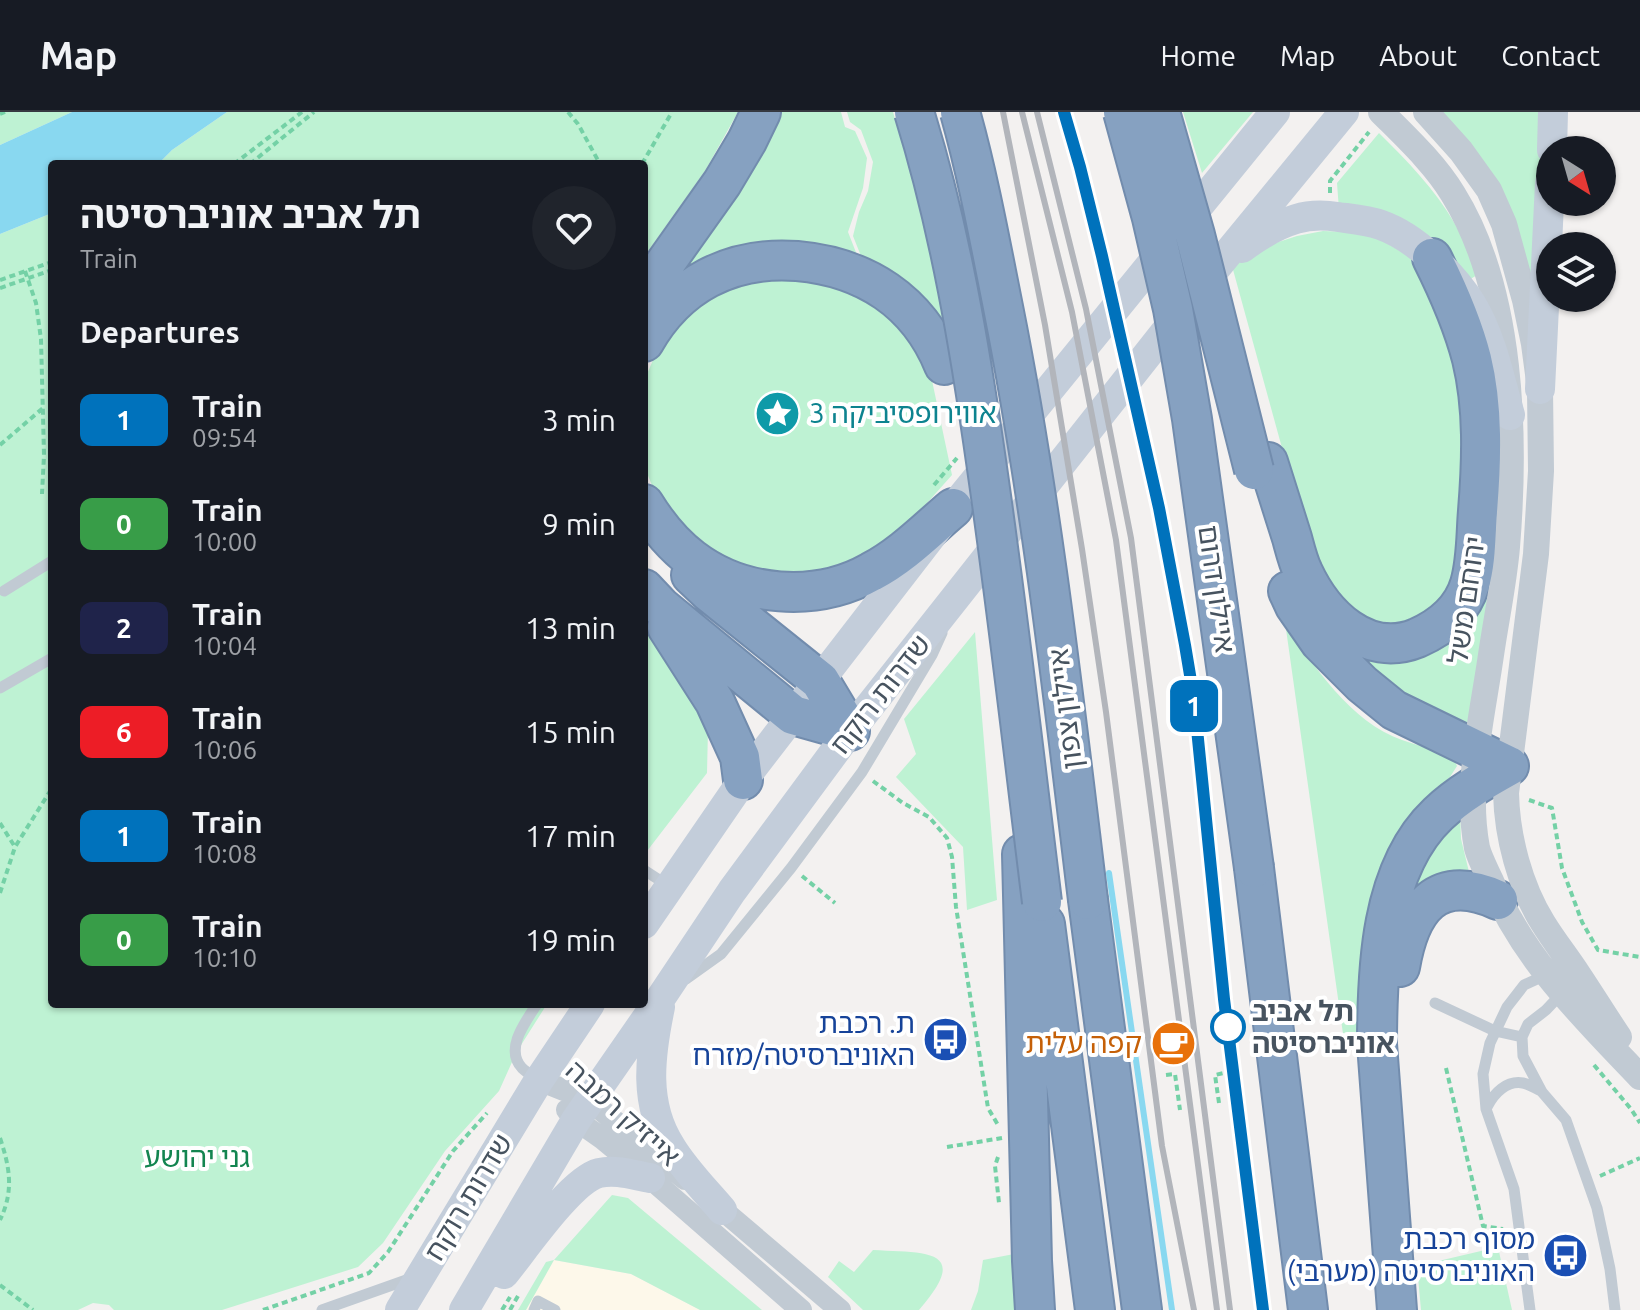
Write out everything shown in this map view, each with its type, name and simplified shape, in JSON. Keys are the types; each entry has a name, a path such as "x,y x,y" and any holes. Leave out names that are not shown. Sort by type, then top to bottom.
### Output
{"highway":[{"path":"648,287 722,183 761,112"},
{"path":"914,112 927,154 966,324 1016,690 1033,904 1095,1310"},
{"name":"איילון צפון","path":"960,112 1012,353 1055,624 1142,1310"},
{"name":"איילון דרום","path":"1123,112 1173,309 1192,419 1254,868 1308,1310"},
{"path":"1160,112 1261,466 1301,569 1325,609 1358,636 1374,642 1393,644 1411,640 1435,630 1452,617 1470,584 1475,557 1481,422 1474,372 1463,331 1432,258"},
{"path":"648,336 669,307 702,280 752,262 797,261 843,269 886,290 917,318 944,365 950,384 1016,690"},
{"path":"1261,466 1276,565 1295,606 1320,642 1362,684 1394,710 1436,733 1492,774 1437,815 1418,836 1398,871 1391,898 1377,1005 1378,1072 1397,1310"},
{"path":"648,510 665,534 702,566 746,586 805,592 837,586 870,573 895,557 953,508"},
{"path":"648,524 669,553 709,592 820,681 850,731"},
{"path":"648,594 793,715 850,731"},
{"path":"648,596 715,702 740,757 743,780"},
{"path":"1381,1109 1401,963 1413,921 1420,909 1447,892 1459,889 1478,891 1498,900"},
{"path":"1033,904 1032,1261 1035,1310"}],"main road":[{"name":"שדרות רוקח","path":"648,918 743,780 953,508 1275,112"},
{"name":"שדרות רוקח","path":"464,1310 583,1110 732,891 850,731 1215,269 1344,112"},
{"path":"1552,136 1553,112"},
{"path":"1215,269 1251,241 1298,218 1331,216 1384,226 1418,246 1460,287 1479,318 1491,346 1510,415"},
{"path":"1540,389 1548,216"},
{"path":"662,996 650,1071 659,1124 683,1165 722,1210"},
{"name":"שדרות רוקח","path":"400,1310 539,1080 587,1008"},
{"path":"475,1310 541,1225 577,1187 601,1173 616,1172 650,1178"}],"street":[{"name":"ירוחם משל","path":"1426,112 1461,151 1489,190 1504,224 1525,300 1540,389 1541,471 1536,554 1492,774 1472,805 1478,850 1498,900 1512,925 1554,984 1640,1077"},
{"name":"ירוחם משל","path":"1383,113 1452,191 1474,235 1491,284 1502,348 1510,415 1509,511 1492,774 1506,812 1522,881 1542,921 1640,1070"},
{"name":"אייזיק רמבה","path":"539,1080 722,1210 840,1310"},
{"name":"אייזיק רמבה","path":"583,1110 603,1139 800,1310"}],"lane":[{"path":"4,591 48,564"},
{"path":"662,996 721,954 791,868 862,772 932,655 959,594"},
{"path":"0,688 48,660"},
{"path":"648,873 669,887"},
{"path":"1530,1310 1514,1189 1486,1109 1483,1074 1495,1031 1507,1007 1524,985 1554,984 1577,972"},
{"path":"1577,972 1554,984 1528,1024 1522,1037 1523,1056 1542,1092 1566,1120 1597,1208 1615,1310"},
{"path":"1435,1003 1495,1031 1522,1037"},
{"path":"535,1008 520,1032 516,1053 523,1070 539,1080"},
{"path":"1486,1109 1493,1095 1506,1085 1523,1082 1542,1092"},
{"path":"322,1310 420,1276"},
{"path":"800,1310 812,1286"},
{"path":"534,1310 538,1301 555,1310"}],"path":[{"path":"247,160 302,112"},
{"path":"248,160 314,112"},
{"path":"568,112 598,160"},
{"path":"644,160 672,112"},
{"path":"1331,216 1330,181 1383,113"},
{"path":"0,280 48,263"},
{"path":"25,271 36,303 41,339 42,494"},
{"path":"0,288 48,271"},
{"path":"0,445 43,408"},
{"path":"862,772 903,803 929,817 947,838 952,857 956,907 988,1108 1008,1137 947,1147"},
{"path":"1492,774 1552,808 1562,868 1582,922 1598,950 1640,957"},
{"path":"0,893 15,847 48,794"},
{"path":"0,823 15,847"},
{"path":"791,868 835,903"},
{"path":"1446,1068 1483,1226 1521,1233"},
{"path":"1219,1103 1215,1075 1224,1073"},
{"path":"1166,1075 1175,1074 1180,1110"},
{"path":"263,1310 369,1273 388,1252 453,1151 494,1106"},
{"path":"0,1138 11,1185 0,1220"},
{"path":"1587,1182 1638,1159"},
{"path":"0,1285 33,1310"}],"shaded area":[{"path":"554,1260 631,1274 700,1310 526,1310"}],"green space":[{"path":"0,112 72,112 0,145"},
{"path":"227,112 738,112 705,171 648,251 648,160 162,160"},
{"path":"777,112 841,112 845,127 855,131 867,158 863,188 848,232 859,260 672,274"},
{"path":"847,112 893,112 921,209 955,353 863,261 853,236 868,191 873,162 861,130 850,122"},
{"path":"1183,112 1253,112 1202,173"},
{"path":"1441,112 1544,112 1543,136 1536,136 1536,216 1542,216 1541,232 1536,232 1536,288 1532,288"},
{"path":"1379,133 1439,199 1479,274 1467,281 1339,210 1337,183"},
{"name":"גני יהושע","path":"48,215 48,1008 544,1008 516,1053 499,1091 445,1151 383,1243 358,1267 222,1310 114,1310 109,1305 93,1303 78,1310 0,1310 0,234"},
{"path":"1323,231 1375,236 1415,260 1462,368 1465,549 1442,608 1394,627 1362,621 1329,590 1307,539 1232,266 1266,246"},
{"path":"743,279 824,279 888,310 930,371 952,475 895,539 880,550 822,574 750,572 698,545 656,495 648,476 648,372 659,346 680,317"},
{"path":"1497,554 1466,730 1377,682 1343,635 1384,658"},
{"path":"1285,622 1321,674 1350,707 1384,732 1420,746 1451,753 1457,766 1433,794 1362,1041 1345,1048"},
{"path":"648,632 708,729 707,773 648,850"},
{"path":"975,632 997,900 967,910 963,847 896,777 916,754 904,719"},
{"path":"1460,810 1461,839 1469,872 1438,877 1411,892 1422,857"},
{"path":"612,1195 628,1198 762,1310 700,1310 631,1274 554,1260"},
{"path":"1498,1247 1512,1310 1421,1310 1417,1266"},
{"path":"873,1250 925,1254 936,1258 942,1265 942,1275 935,1290 919,1310 863,1310 828,1277 839,1261 854,1272"},
{"path":"1024,1252 1026,1310 971,1310 983,1260"},
{"path":"554,1260 526,1310 518,1310 546,1262"}],"water":[{"path":"72,112 227,112 162,160 48,160 48,215 0,234 0,145"}],"waterway":[{"path":"1109,873 1172,1310"}],"railway":[{"path":"1003,112 1045,325 1082,549 1162,1146 1194,1310"},
{"path":"1022,112 1072,312 1116,540 1217,1310"},
{"path":"1037,112 1086,309 1131,538 1230,1310"},
{"path":"1064,112 1102,256 1159,508 1194,699 1224,999 1263,1310"}],"train":[{"name":"1","path":"1064,112 1102,256 1159,508 1194,699 1224,999 1263,1310"}],"place":[{"name":"אווירופסיביקה 3","path":"778,413"},
{"name":"תל אביב אוניברסיטה","path":"1228,1027"},
{"name":"ת. רכבת האוניברסיטה/מזרח","path":"946,1039"},
{"name":"קפה עלית","path":"1173,1043"},
{"name":"מסוף רכבת האוניברסיטה (מערבי)","path":"1566,1255"}]}
